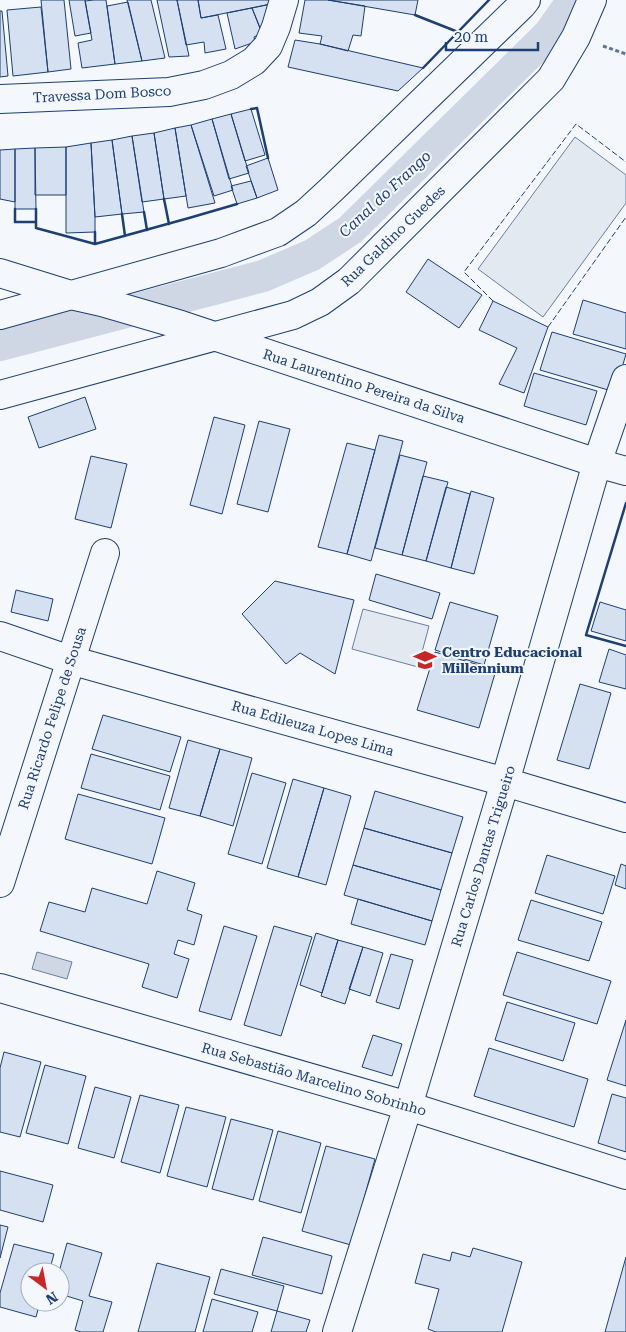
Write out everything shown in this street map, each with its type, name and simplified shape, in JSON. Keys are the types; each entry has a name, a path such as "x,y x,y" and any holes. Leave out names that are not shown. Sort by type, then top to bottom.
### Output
{"street":[{"name":"Travessa Dom Bosco","path":"0,98 169,92 204,86 231,75 254,61 268,46 284,0"},
{"path":"0,315 221,253 278,232 306,213 332,189 526,0"},
{"name":"Rua Galdino Guedes","path":"0,395 293,315 320,302 349,282 551,79 576,38 592,0"},
{"name":"Rua Laurentino Pereira da Silva","path":"0,273 71,295 181,325 626,471"},
{"name":"Rua Carlos Dantas Trigueiro","path":"337,1332 408,1106 505,782 597,463 626,379"},
{"name":"Rua Ricardo Felipe de Sousa","path":"0,883 105,553"},
{"name":"Rua Edileuza Lopes Lima","path":"0,636 70,660 505,782 626,818"},
{"name":"Rua Sebastião Marcelino Sobrinho","path":"0,988 408,1106 626,1175"}],"shaded area":[{"path":"575,137 626,175 626,203 543,317 478,269"},
{"path":"363,609 429,626 418,667 352,649"},
{"path":"37,952 72,962 67,979 32,969"}],"building":[{"path":"41,0 64,0 71,69 48,72"},
{"path":"69,0 85,0 91,33 75,36"},
{"path":"106,0 115,64 82,68 78,43 92,40 85,1"},
{"path":"127,0 151,0 165,58 142,61"},
{"path":"157,0 177,0 189,56 169,57"},
{"path":"177,0 198,0 201,18 218,15 226,49 205,53 204,42 186,45"},
{"path":"198,0 275,0 276,3 201,18"},
{"path":"305,0 328,0 365,6 361,36 353,35 348,51 320,44 322,36 299,33"},
{"path":"328,0 418,0 415,15"},
{"path":"128,2 142,61 115,64 107,6"},
{"path":"276,3 262,33 252,8"},
{"path":"41,7 48,72 13,76 7,10"},
{"path":"252,8 262,33 254,37 255,42 235,49 227,13"},
{"path":"0,11 2,11 8,76 0,77"},
{"path":"295,40 423,68 398,91 288,67"},
{"path":"251,109 265,155 245,161 231,114"},
{"path":"231,114 249,173 229,179 212,119"},
{"path":"212,119 233,190 214,196 191,125"},
{"path":"191,125 215,203 188,208 175,128"},
{"path":"175,128 186,196 164,199 154,133"},
{"path":"154,133 164,199 142,202 132,136"},
{"path":"132,136 144,212 122,214 112,140"},
{"path":"112,140 122,214 95,217 91,143"},
{"path":"91,143 95,232 66,233 66,147"},
{"path":"66,147 66,195 35,195 35,148"},
{"path":"35,148 36,209 15,209 15,149"},
{"path":"15,149 15,202 0,199 0,150"},
{"path":"268,158 278,190 257,198 246,166"},
{"path":"251,181 257,198 237,204 231,186"},
{"path":"428,259 482,295 459,328 406,292"},
{"path":"583,300 626,313 626,349 573,334"},
{"path":"493,301 548,327 524,393 499,384 517,348 479,330"},
{"path":"552,332 626,354 615,392 540,370"},
{"path":"534,373 597,391 586,425 524,406"},
{"path":"85,397 96,429 39,448 28,417"},
{"path":"214,417 245,425 222,514 190,505"},
{"path":"259,421 290,429 268,512 237,504"},
{"path":"379,435 403,441 371,561 347,554"},
{"path":"347,443 375,450 347,554 318,547"},
{"path":"400,455 427,462 402,555 375,548"},
{"path":"91,456 127,464 111,528 75,519"},
{"path":"423,476 448,482 426,561 402,555"},
{"path":"446,487 470,494 451,568 426,561"},
{"path":"471,491 494,498 474,574 451,568"},
{"path":"376,574 440,593 432,619 369,600"},
{"path":"275,581 354,600 335,674 300,653 286,664 242,614"},
{"path":"16,590 53,599 48,621 11,612"},
{"path":"450,602 498,616 484,665 435,650"},
{"path":"600,602 626,610 626,641 591,631"},
{"path":"609,649 626,655 626,689 599,682"},
{"path":"435,652 496,670 479,728 417,710"},
{"path":"580,684 611,693 589,769 557,760"},
{"path":"103,715 181,737 170,772 92,749"},
{"path":"188,740 220,749 200,816 169,808"},
{"path":"220,749 252,758 233,826 200,816"},
{"path":"91,754 170,776 160,810 81,788"},
{"path":"252,773 286,783 262,864 228,854"},
{"path":"293,779 324,788 298,877 267,868"},
{"path":"324,788 351,796 326,885 298,877"},
{"path":"375,791 463,817 452,853 364,828"},
{"path":"78,794 165,818 152,864 65,839"},
{"path":"364,828 452,853 441,890 353,865"},
{"path":"547,855 615,876 603,914 535,893"},
{"path":"621,864 626,866 626,889 615,885"},
{"path":"353,865 441,890 432,921 344,895"},
{"path":"157,871 195,883 187,910 202,915 194,945 178,940 174,954 189,959 177,998 142,987 149,964 40,931 49,902 85,912 92,888 147,904"},
{"path":"358,899 432,921 425,945 351,924"},
{"path":"531,900 602,922 589,961 518,940"},
{"path":"224,926 257,936 231,1020 199,1011"},
{"path":"274,926 312,937 281,1036 244,1025"},
{"path":"316,933 338,940 322,993 300,985"},
{"path":"338,940 363,947 345,1004 321,996"},
{"path":"363,947 383,953 370,996 349,989"},
{"path":"517,952 611,981 597,1024 503,995"},
{"path":"391,954 413,960 399,1009 376,1002"},
{"path":"507,1002 575,1023 563,1061 495,1040"},
{"path":"626,1020 626,1086 607,1080"},
{"path":"373,1035 402,1044 392,1076 362,1067"},
{"path":"489,1048 588,1079 574,1127 474,1096"},
{"path":"4,1052 41,1062 20,1137 0,1132 0,1068"},
{"path":"45,1065 86,1076 68,1144 26,1133"},
{"path":"95,1087 131,1097 114,1158 78,1148"},
{"path":"612,1094 626,1098 626,1152 598,1143"},
{"path":"140,1095 179,1105 160,1173 121,1162"},
{"path":"186,1107 226,1117 207,1187 167,1176"},
{"path":"231,1119 273,1130 253,1200 212,1189"},
{"path":"278,1131 321,1143 301,1213 259,1201"},
{"path":"326,1146 375,1159 351,1245 302,1231"},
{"path":"0,1171 53,1185 43,1222 0,1210"},
{"path":"0,1225 8,1227 0,1258"},
{"path":"263,1237 332,1256 322,1294 252,1275"},
{"path":"67,1243 102,1253 89,1296 112,1302 103,1332 81,1332 75,1330 83,1301 70,1297 70,1262 62,1262"},
{"path":"14,1244 54,1254 52,1262 20,1262 20,1312 37,1312 36,1317 0,1307 0,1293"},
{"path":"473,1248 522,1262 502,1332 436,1332 428,1329 439,1289 415,1283 423,1254 450,1261 452,1252 470,1257"},
{"path":"626,1257 626,1332 605,1332"},
{"path":"157,1263 210,1277 195,1332 138,1332"},
{"path":"221,1269 284,1286 277,1311 214,1294"},
{"path":"212,1299 258,1312 252,1332 203,1332"},
{"path":"277,1311 310,1320 306,1332 271,1332"}],"waterway":[{"name":"Canal do Frango","path":"0,345 263,276 312,255 350,230 549,34 573,0"}],"fence":[{"path":"493,301 464,272 576,124 626,162"},
{"path":"548,327 626,217"}],"wall":[{"path":"423,68 489,0"},
{"path":"415,15 458,32"},
{"path":"251,109 257,108 268,158"},
{"path":"164,199 169,224"},
{"path":"36,209 36,228 95,244 237,204"},
{"path":"15,209 15,222 36,222"},
{"path":"144,212 147,230"},
{"path":"122,214 125,236"},
{"path":"95,232 95,244"},
{"path":"626,503 586,635 626,646"}],"place":[{"name":"Centro Educacional Millennium","path":"425,660"}]}
